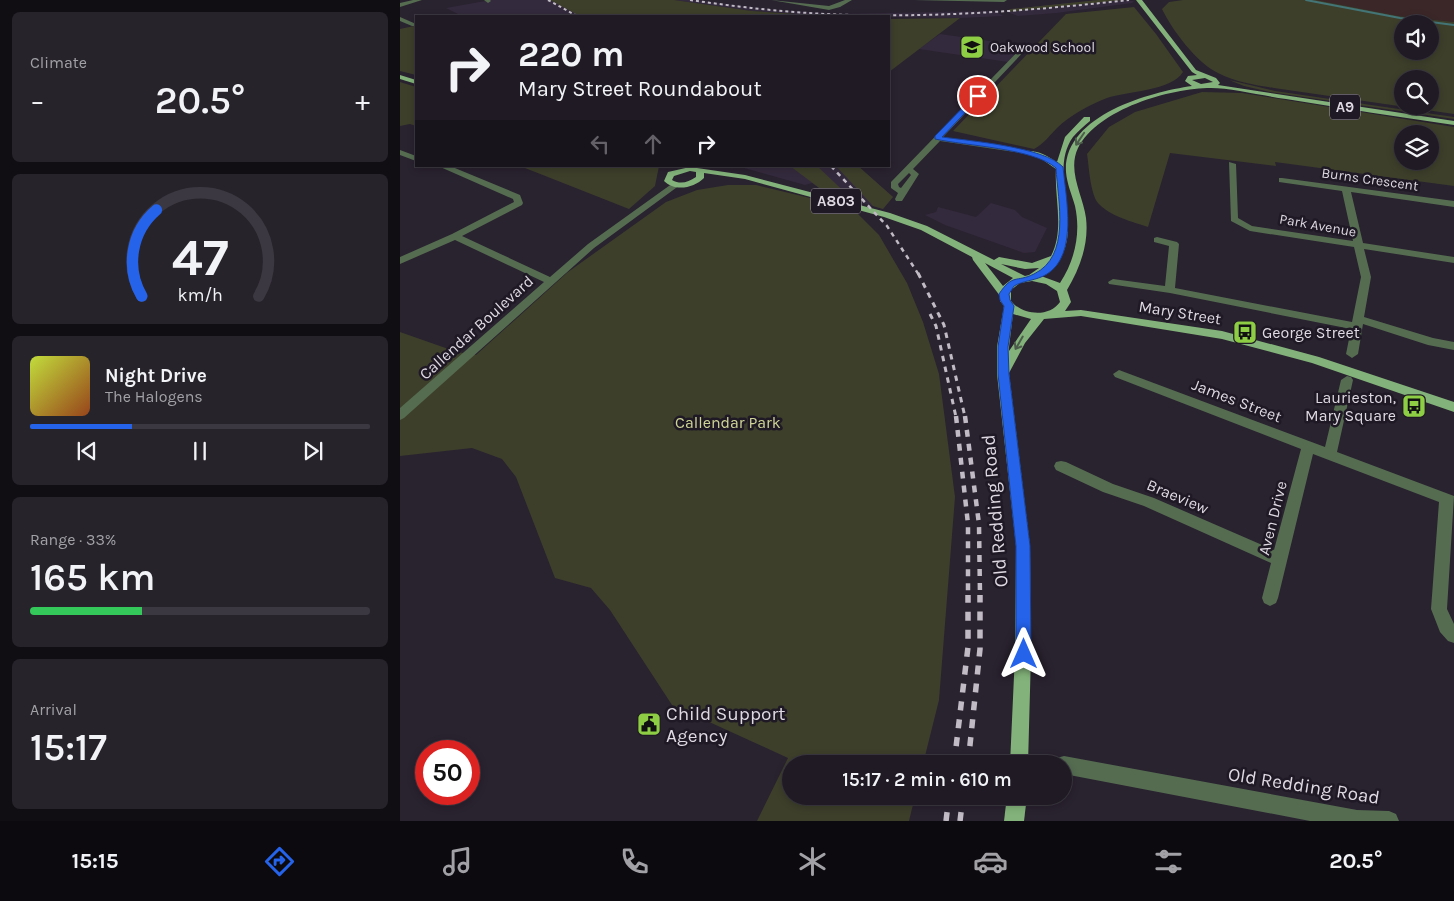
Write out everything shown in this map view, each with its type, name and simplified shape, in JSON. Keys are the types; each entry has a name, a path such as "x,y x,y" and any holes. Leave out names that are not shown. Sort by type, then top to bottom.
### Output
{"main road":[{"path":"1139,0 1191,76 1202,86"},
{"path":"1003,374 1026,330 1046,315 1063,308 1066,303 1064,293 1073,269 1083,231 1081,212 1070,169 1072,151 1084,133 1093,124 1118,110 1153,97 1214,85 1214,79 1206,76 1191,76 1110,106 1097,113 1074,131 1061,150 1059,167 1064,225 1063,240 1044,272 1010,284 1004,294"},
{"path":"400,77 415,82"},
{"name":"A9","path":"1214,85 1282,98 1454,123"},
{"path":"1031,153 1046,154 1061,150"},
{"path":"1031,153 1046,158 1059,167"},
{"name":"A803","path":"763,182 723,180 676,185 668,181 674,169 695,169 729,174 763,182 898,218 924,228 971,253 1028,278 1049,281 1064,293"},
{"path":"694,182 702,176 695,169"},
{"path":"958,246 1025,267 1052,261"},
{"name":"A803","path":"971,253 1004,294 1009,306 1022,313 1046,315"},
{"name":"Mary Street","path":"1064,293 1073,303 1100,316"},
{"name":"Old Redding Road","path":"1009,306 1003,347 1003,374 1023,546 1024,654 1019,755"},
{"name":"Mary Street","path":"1046,315 1074,313 1230,336 1348,376 1454,407"},
{"path":"1014,821 1015,805"}],"street":[{"path":"404,0 410,2"},
{"path":"400,4 419,0"},
{"path":"774,0 829,8 849,0"},
{"path":"916,0 1000,2 1004,0"},
{"path":"400,19 414,25"},
{"path":"901,196 915,174 908,169 1026,46"},
{"path":"937,138 1031,153"},
{"path":"400,152 415,159"},
{"name":"Park Avenue","path":"1232,164 1234,219 1250,228 1454,260"},
{"path":"400,261 455,236 519,203 518,197 444,167"},
{"name":"Burns Crescent","path":"1282,180 1454,204"},
{"name":"Callendar Boulevard","path":"400,415 591,246 676,185"},
{"path":"1330,454 1348,376 1366,277 1346,190"},
{"name":"Callendar Boulevard","path":"455,236 550,281"},
{"path":"1157,240 1174,244 1170,290"},
{"path":"1113,282 1170,290 1357,323 1454,346"},
{"name":"James Street","path":"1119,374 1450,500"},
{"name":"Aven Drive","path":"1270,598 1308,446"},
{"name":"Braeview","path":"1061,466 1108,488 1149,502 1280,560"},
{"path":"1450,500 1439,608 1441,619 1447,630 1454,635"},
{"name":"Old Redding Road","path":"1072,767 1357,820 1389,821"}],"shaded area":[{"path":"491,0 560,0 592,15 455,15 458,14 446,8"},
{"path":"674,0 696,0 777,10 836,14 989,11 997,12 1003,16 960,18 890,17 890,15 812,15 752,11"},
{"path":"1098,0 1134,1 1132,3 1056,13 1018,16 1007,12 1010,9"},
{"path":"1316,0 1454,0 1454,22 1439,20 1439,15 1394,15"},
{"name":"Oakwood School","path":"940,34 1025,45 1008,62 919,49"},
{"path":"741,167 859,167 893,197 883,209 826,193 812,183 805,185"},
{"path":"991,203 1015,210 1022,217 1047,228 1035,252 1024,253 945,225 925,215 936,212 938,207 976,217"}],"green space":[{"path":"550,0 674,0 752,11 812,15 578,15"},
{"path":"1098,0 1123,0 1007,12 1010,9"},
{"path":"1183,0 1316,0 1394,15 1394,60 1439,60 1439,20 1454,22 1454,114 1439,112 1439,70 1394,70 1394,105 1267,87 1231,79 1210,68 1194,54 1179,36 1162,9 1169,2"},
{"path":"1134,7 1183,72 1177,78 1159,87 1107,98 1094,103 1068,119 1034,149 953,131 1066,14"},
{"path":"960,18 890,71 890,19"},
{"path":"415,26 415,75 400,71 400,29"},
{"path":"1229,80 1275,91 1394,108 1394,110 1270,92 1244,86"},
{"path":"400,82 415,87 415,126 410,124 400,126"},
{"path":"1202,92 1242,93 1454,127 1454,186 1275,162 1276,166 1170,153 1148,227 1108,212 1095,199 1087,154 1109,127 1135,112"},
{"path":"1427,115 1454,117 1454,119"},
{"path":"523,167 659,167 655,186 629,209"},
{"path":"791,167 818,167 854,201 826,193"},
{"path":"837,167 859,167 893,197 883,209 873,206"},
{"name":"Callendar Park","path":"728,185 756,185 852,208 879,235 907,283 923,322 939,374 955,497 939,700 925,755 782,755 672,705 610,610 591,588 555,578 516,477 502,459 472,448 400,456 400,332 457,352 476,355 568,272 666,202 697,190"},
{"name":"Callendar Park","path":"782,770 782,805 913,805 909,821 757,821"}],"waterway":[{"path":"1306,0 1400,18 1454,25"}],"railway":[{"path":"548,0 575,15"},
{"path":"690,0 793,12 890,15 993,12 1129,0"},
{"path":"832,167 887,226 919,275"},
{"path":"919,275 944,325 965,417"},
{"path":"930,314 936,326 956,417"},
{"path":"955,755 968,647 968,524 956,416"},
{"path":"965,416 979,524 980,596"},
{"path":"969,755 980,649 980,596"},
{"path":"946,821 948,805"},
{"path":"960,821 962,805"}],"place":[{"name":"Oakwood School","path":"972,47"},
{"name":"George Street","path":"1245,332"},
{"name":"Laurieston, Mary Square","path":"1414,406"},
{"name":"Child Support Agency","path":"649,724"}],"route":[{"path":"978,96 937,138 1031,153 1053,162 1059,167 1064,225 1063,240 1054,264 1032,278 1017,280 1010,284 1004,294 1009,306 1003,347 1003,374 1023,546 1024,654"}]}
